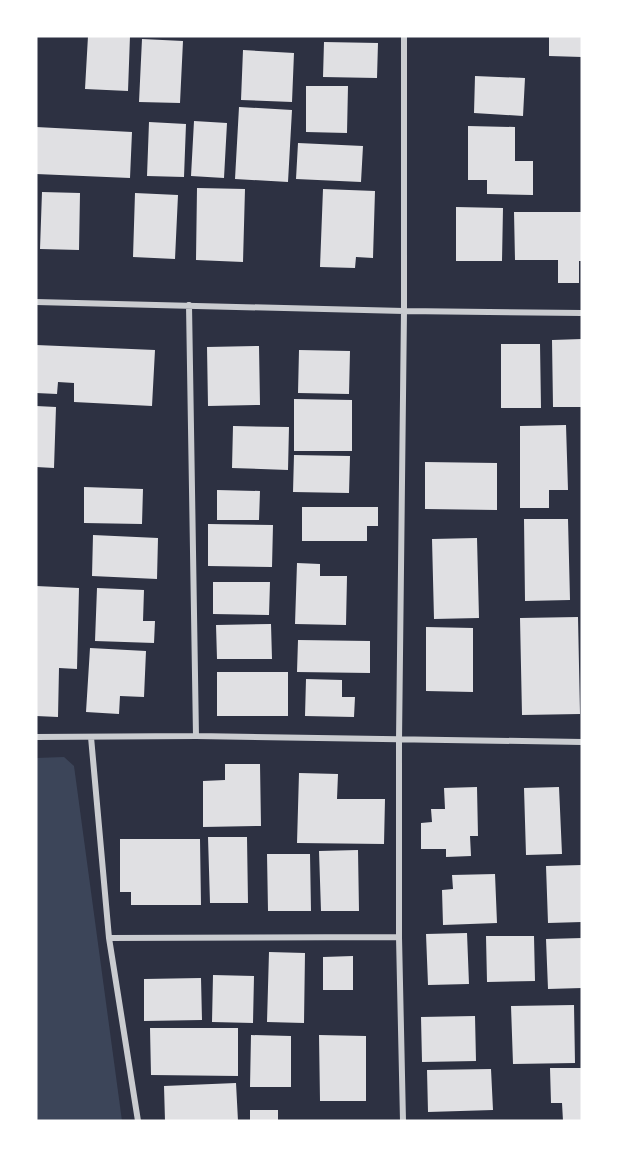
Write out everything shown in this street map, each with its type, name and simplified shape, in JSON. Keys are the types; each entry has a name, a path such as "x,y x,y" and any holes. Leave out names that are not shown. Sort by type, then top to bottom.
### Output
{"street":[{"path":"403,1121 399,937 399,740 404,311 404,36"},
{"path":"36,302 582,313"},
{"path":"189,305 196,736"},
{"path":"36,736 582,742"},
{"path":"91,737 109,938 138,1121"},
{"path":"109,938 399,937"}],"shaded area":[{"path":"64,757 74,766 122,1121 36,1121 36,758"}],"building":[{"path":"88,36 130,36 128,91 85,89"},
{"path":"549,36 582,36 582,57 549,56"},
{"path":"142,39 183,41 180,103 139,102"},
{"path":"324,42 378,43 377,78 323,77"},
{"path":"243,50 294,53 292,102 241,100"},
{"path":"475,76 525,78 523,116 474,113"},
{"path":"306,86 348,86 347,133 306,132"},
{"path":"239,107 292,110 288,182 235,179"},
{"path":"194,121 227,123 224,178 191,176"},
{"path":"149,122 186,124 184,177 147,176"},
{"path":"468,126 515,127 515,161 533,161 533,195 487,194 487,180 468,180"},
{"path":"36,127 132,132 130,178 36,174"},
{"path":"298,143 363,146 361,182 296,179"},
{"path":"197,188 245,189 243,262 196,260"},
{"path":"323,189 375,191 373,258 356,257 355,268 320,267"},
{"path":"42,192 80,193 79,250 40,249"},
{"path":"135,193 178,195 175,259 133,257"},
{"path":"456,207 503,208 502,261 456,261"},
{"path":"514,212 582,212 582,261 579,261 579,283 558,283 558,260 515,260"},
{"path":"582,339 582,407 553,407 552,340"},
{"path":"501,344 540,344 541,408 501,408"},
{"path":"36,345 155,350 152,406 74,402 74,383 58,382 57,394 36,393"},
{"path":"259,346 260,405 208,406 207,347"},
{"path":"299,350 350,351 349,394 298,393"},
{"path":"294,399 352,400 352,451 294,451"},
{"path":"36,406 56,407 54,468 36,467"},
{"path":"566,425 568,490 549,490 549,508 520,508 520,426"},
{"path":"233,426 289,427 288,470 232,468"},
{"path":"294,455 350,456 349,493 293,492"},
{"path":"425,462 497,463 497,510 425,509"},
{"path":"84,487 143,489 142,524 84,523"},
{"path":"217,490 260,491 259,520 217,520"},
{"path":"302,507 378,507 378,526 367,526 367,541 302,541"},
{"path":"524,519 568,519 570,600 525,601"},
{"path":"208,524 273,525 272,567 208,566"},
{"path":"93,535 158,538 157,579 92,576"},
{"path":"477,538 479,618 434,619 432,539"},
{"path":"297,563 320,564 320,576 347,576 346,625 295,624"},
{"path":"213,582 270,582 269,615 213,614"},
{"path":"36,586 79,588 77,669 59,668 58,717 36,716"},
{"path":"97,588 144,590 143,621 155,621 154,643 95,641"},
{"path":"578,617 580,714 522,715 520,618"},
{"path":"271,624 272,659 217,659 216,625"},
{"path":"426,627 473,628 473,692 426,691"},
{"path":"298,640 370,641 370,673 297,672"},
{"path":"90,648 146,651 144,697 120,696 119,714 86,712"},
{"path":"217,672 288,672 288,716 217,716"},
{"path":"306,679 342,680 342,697 355,697 354,717 305,716"},
{"path":"225,764 260,764 261,826 203,827 203,781 225,780"},
{"path":"299,773 338,774 337,799 385,799 384,844 297,843"},
{"path":"477,787 478,836 470,836 471,856 446,857 446,849 421,849 421,823 432,822 431,809 445,809 444,788"},
{"path":"559,787 562,854 526,855 524,788"},
{"path":"208,837 247,837 248,903 210,903"},
{"path":"120,839 200,839 201,905 131,905 131,892 120,892"},
{"path":"358,850 359,911 321,911 319,851"},
{"path":"267,854 310,854 311,911 268,911"},
{"path":"582,865 582,922 548,923 546,866"},
{"path":"495,874 497,923 443,925 442,890 453,889 452,875"},
{"path":"467,933 469,984 428,985 426,934"},
{"path":"486,936 534,936 535,981 487,982"},
{"path":"582,938 582,988 548,989 546,939"},
{"path":"269,952 305,953 304,1023 267,1022"},
{"path":"353,956 353,990 323,990 323,957"},
{"path":"213,975 254,976 253,1023 212,1022"},
{"path":"201,978 202,1020 144,1021 144,979"},
{"path":"574,1005 575,1063 513,1064 511,1006"},
{"path":"475,1016 476,1061 422,1062 421,1017"},
{"path":"150,1028 238,1028 238,1076 151,1075"},
{"path":"251,1035 291,1036 291,1087 250,1087"},
{"path":"319,1035 366,1036 366,1101 320,1101"},
{"path":"550,1068 582,1068 582,1121 563,1121 562,1103 551,1103"},
{"path":"491,1069 493,1110 428,1112 427,1070"},
{"path":"236,1083 238,1121 165,1121 164,1086"},
{"path":"250,1110 278,1110 278,1121 250,1121"}]}
